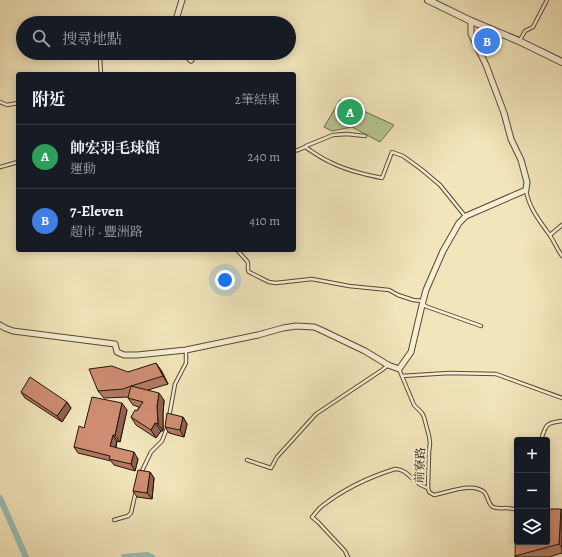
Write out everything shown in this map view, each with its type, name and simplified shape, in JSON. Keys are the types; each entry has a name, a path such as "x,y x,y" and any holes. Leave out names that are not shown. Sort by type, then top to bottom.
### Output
{"street":[{"path":"177,16 182,0"},
{"path":"428,0 562,62"},
{"path":"0,325 13,330 115,344 117,347 117,352 124,355 186,350 258,335 283,328 296,326 314,327 366,350 388,365 399,369 411,352 426,290 443,251 459,223 466,216 526,190 527,182 521,160 511,139 504,113 486,65 471,34 471,21"}],"lane":[{"path":"519,41 525,31 533,27 547,0"},
{"path":"100,60 101,72"},
{"path":"0,102 7,105 16,103"},
{"path":"296,150 333,135 347,134 365,136"},
{"path":"306,146 330,162 350,170 382,178 392,152 403,156 440,185 466,216"},
{"path":"0,166 16,162"},
{"path":"526,190 531,207 562,256"},
{"path":"550,235 562,225"},
{"path":"239,252 247,261 249,272 269,282 312,279 349,286 389,290 413,300 423,301 426,306 481,326"},
{"path":"139,478 151,452 162,441 167,431 175,384 186,363 186,350"},
{"path":"247,460 270,468 277,457 316,414 388,365"},
{"name":"前寮路","path":"399,369 414,405 424,417 429,436 429,492 434,496 460,488 474,488 484,493 494,508 510,507 515,509"},
{"path":"402,376 449,373 496,374 562,398"},
{"path":"542,437 546,426 552,422 562,421"},
{"path":"348,557 345,551 312,517 321,507 363,481 395,469 400,469 419,484 428,488"},
{"path":"114,520 132,514 137,486"}],"green space":[{"path":"340,100 394,125 380,142 352,127 332,131 324,127"}],"building":[{"path":"156,363 163,376 123,389 98,391 89,369 112,366 128,372"},
{"path":"30,377 67,402 57,416 21,392"},
{"path":"131,386 159,393 157,406 158,424 155,423 151,430 131,417 135,410 137,411 143,402 128,398"},
{"path":"92,397 122,403 115,435 113,435 110,446 134,452 131,464 109,459 110,456 74,447 79,426 84,428"},
{"path":"167,413 183,417 180,430 165,427"},
{"path":"138,470 150,472 147,493 133,491"},
{"path":"550,509 561,509 559,544 515,556 515,545 550,545"}],"waterway":[{"path":"0,498 26,557"},
{"path":"124,557 147,555 152,557"}],"place":[{"name":"7-Eleven","path":"487,41"},
{"name":"帥宏羽毛球館","path":"350,112"}]}
